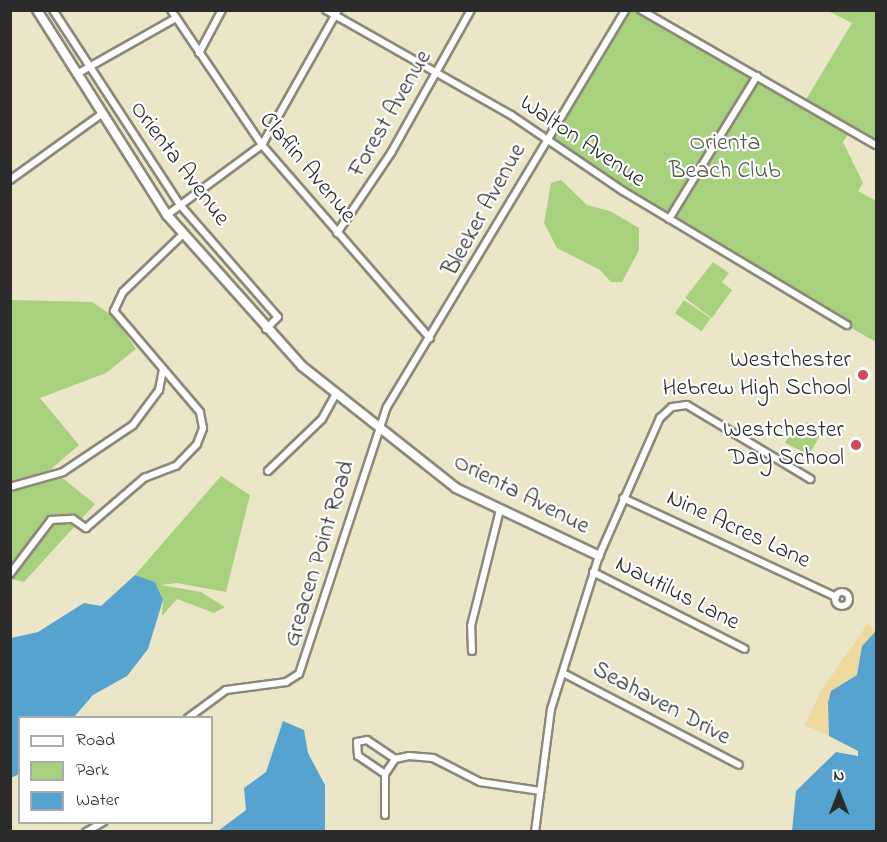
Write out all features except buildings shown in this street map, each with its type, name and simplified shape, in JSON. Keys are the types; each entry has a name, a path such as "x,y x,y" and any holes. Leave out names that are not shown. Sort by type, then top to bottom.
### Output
{"street":[{"name":"Orienta Avenue","path":"37,10 100,114 182,235 265,329 335,396 456,488 598,556 566,674 547,726 535,831"},
{"name":"Orienta Avenue","path":"52,10 88,68 181,206 278,317 265,329"},
{"name":"Claflin Avenue","path":"171,10 262,145 430,338"},
{"path":"199,53 222,10"},
{"name":"Walton Avenue","path":"326,10 337,13 546,137 669,219 847,325"},
{"name":"Forest Avenue","path":"337,233 471,10"},
{"name":"Bleeker Avenue","path":"377,428 546,137 626,10"},
{"path":"641,10 876,146"},
{"path":"168,215 262,145 337,13"},
{"path":"77,74 176,18"},
{"path":"669,219 757,76"},
{"path":"10,180 100,114"},
{"path":"10,574 51,520 74,519 86,528 144,478 176,466 197,444 203,421 114,311 123,292 182,235"},
{"path":"10,487 53,475 133,425 159,390 163,369"},
{"path":"268,471 322,418 335,396"},
{"path":"598,556 657,423 672,407 696,409 810,479"},
{"name":"Greacen Point Road","path":"189,716 226,690 286,682 299,674 377,428"},
{"name":"Nine Acres Lane","path":"623,498 836,597"},
{"path":"472,651 471,626 500,510"},
{"name":"Nautilus Lane","path":"593,572 745,649"},
{"name":"Seahaven Drive","path":"566,674 739,765"},
{"path":"385,774 358,756 357,742 368,740 395,759 425,756 480,782 540,791"},
{"path":"385,815 385,774 395,759"}],"green space":[{"name":"Orienta Beach Club","path":"629,11 638,11 802,106 852,23 828,11 876,11 876,147 849,133 843,142 863,183 858,191 876,201 876,342 672,225 548,139"},
{"path":"561,180 587,205 610,211 639,228 639,250 622,282 611,282 600,270 557,248 544,223 551,183"},
{"path":"713,262 729,273 722,282 715,277 732,290 712,318 685,298"},
{"path":"11,300 92,302 113,316 136,349 106,373 40,398 79,445 51,469 95,504 24,582 11,579"},
{"path":"684,300 711,318 702,331 675,313"},
{"path":"807,422 823,430 809,455 785,443 791,432 799,436"},
{"path":"221,476 250,495 226,592 177,583 161,585 201,592 225,607 214,613 177,599 162,616 163,600 155,582 135,575"}],"sand":[{"path":"868,623 875,632 862,646 857,675 831,691 829,736 805,725 821,691"}],"water":[{"path":"135,575 155,582 163,600 148,649 127,676 93,695 75,716 18,716 18,774 11,778 11,638 38,632 84,603 101,606"},
{"path":"876,631 876,831 792,831 796,791 836,752 858,756 858,751 829,736 828,703 831,691 857,675 862,646"},
{"path":"283,721 304,730 308,753 325,785 325,831 218,831 246,810 244,788 266,772"}],"place":[{"name":"Westchester Hebrew High School","path":"863,375"},
{"name":"Westchester Day School","path":"856,445"}]}
